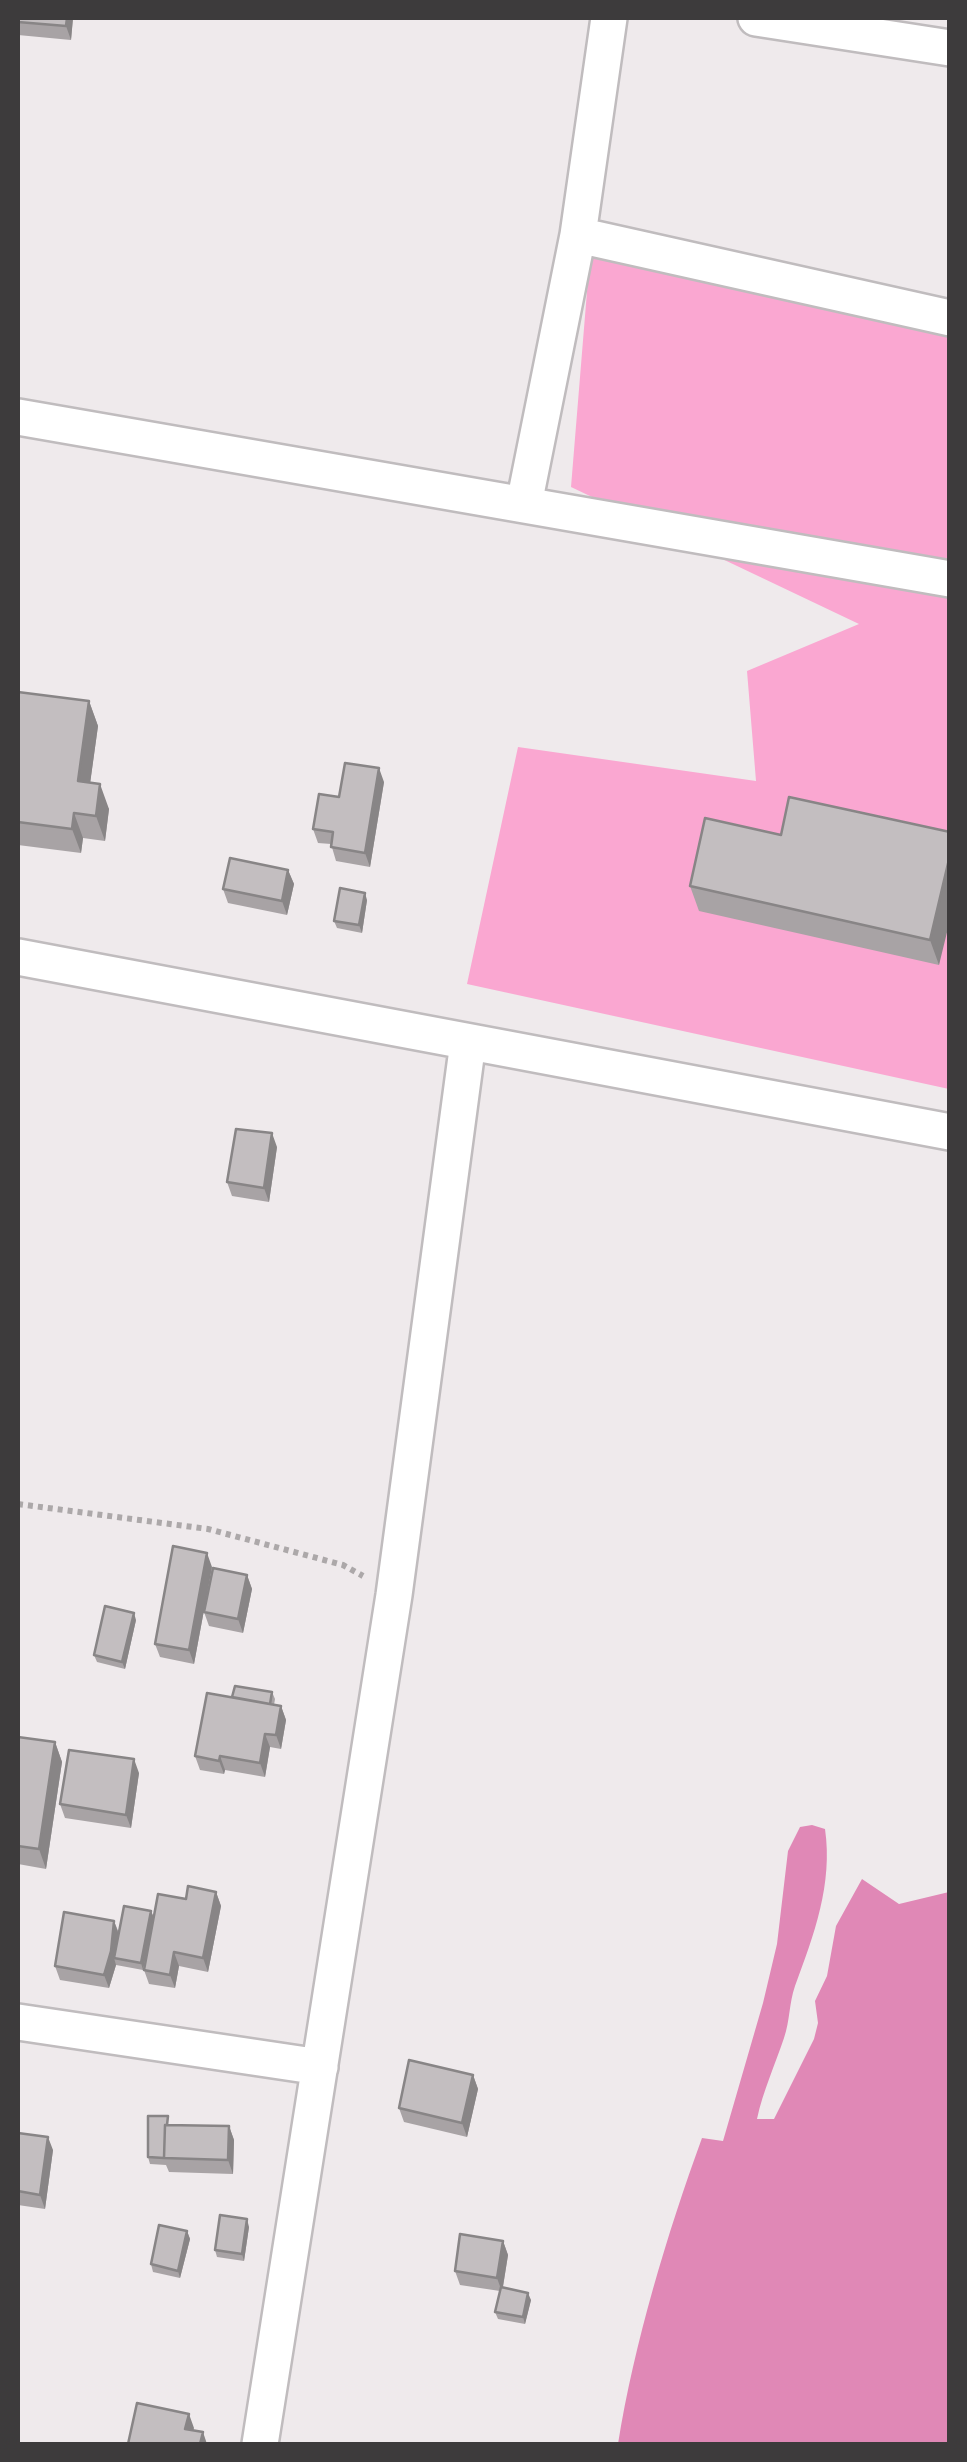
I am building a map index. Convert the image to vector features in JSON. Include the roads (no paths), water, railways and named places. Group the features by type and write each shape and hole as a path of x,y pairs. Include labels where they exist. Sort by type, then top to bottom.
{"street":[{"path":"524,504 578,235 609,18"},
{"path":"756,18 950,48"},
{"path":"578,235 950,318"},
{"path":"18,417 950,579"},
{"path":"18,957 950,1132"},
{"path":"260,2444 394,1594 468,1042"},
{"path":"18,2022 320,2067"}]}
